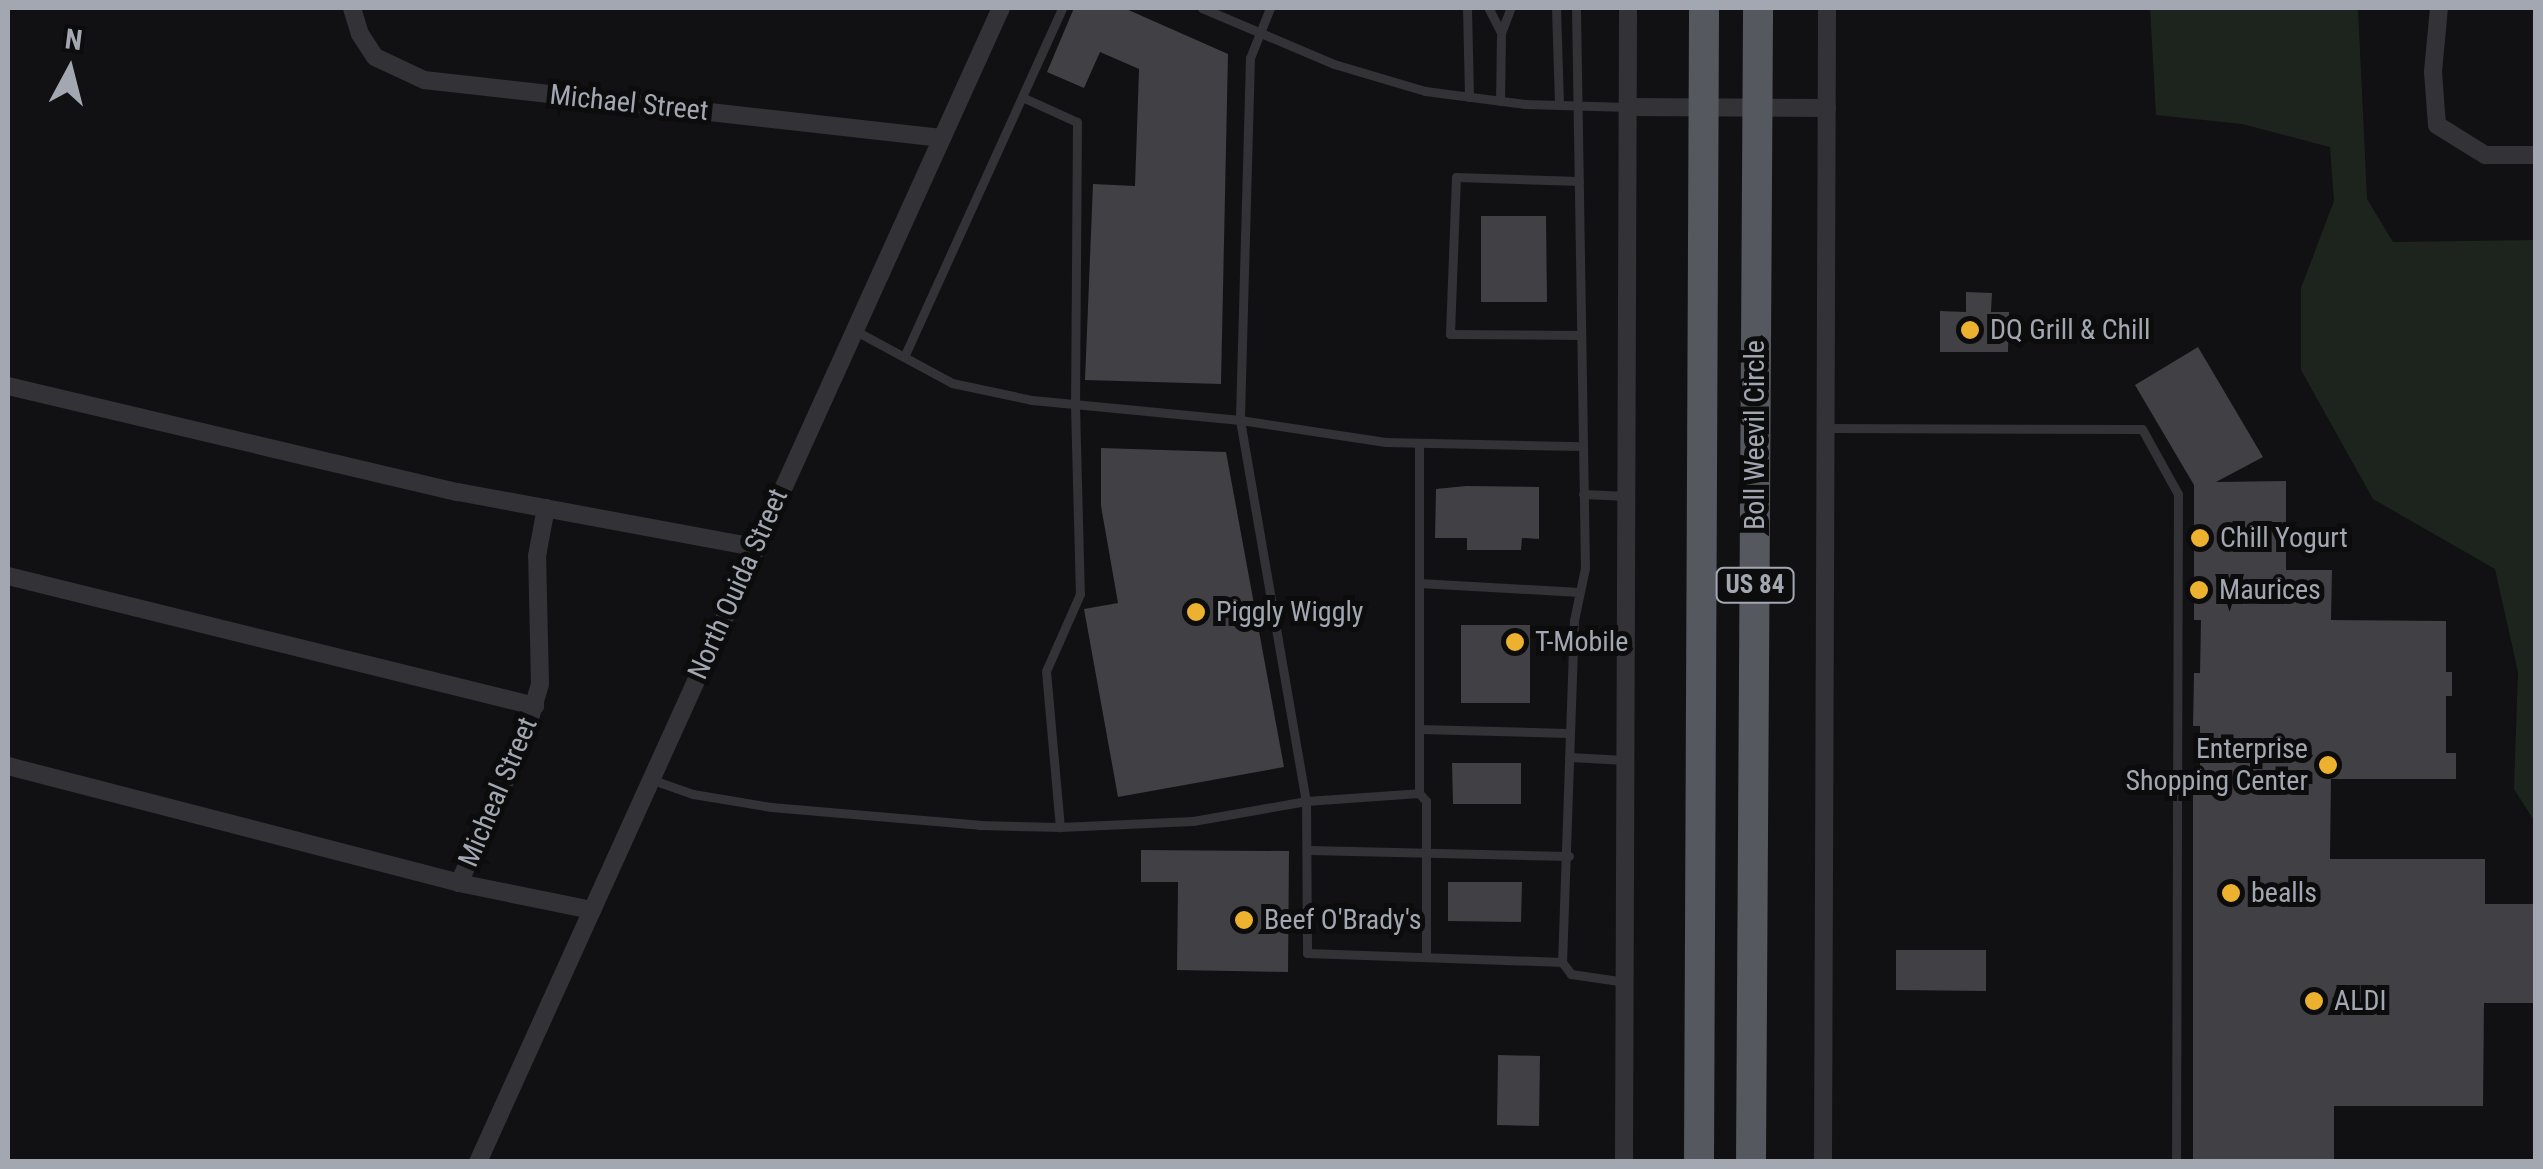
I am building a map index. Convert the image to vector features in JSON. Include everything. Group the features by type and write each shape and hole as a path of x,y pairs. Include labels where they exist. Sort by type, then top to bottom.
{"highway":[{"name":"Boll Weevil Circle","path":"1699,1162 1704,8"},
{"name":"Boll Weevil Circle","path":"1751,1162 1758,8"}],"street":[{"name":"Michael Street","path":"352,8 360,34 375,56 424,80 942,138"},
{"name":"North Ouida Street","path":"478,1162 1000,8"},
{"path":"1624,1162 1628,8"},
{"path":"1823,1162 1826,8"},
{"path":"2440,8 2433,72 2437,125 2485,154 2536,155"},
{"path":"1628,107 1826,108"},
{"path":"8,386 546,508 755,547"},
{"name":"Micheal Street","path":"546,508 536,556 542,661 535,706 460,883 592,910"},
{"path":"8,576 535,706"},
{"path":"8,766 460,883"}],"lane":[{"path":"904,357 1062,8"},
{"path":"1202,8 1334,64 1425,91 1500,101 1628,107"},
{"path":"1270,8 1250,58 1240,420 1306,801 1307,953 1562,962"},
{"path":"1468,8 1470,97"},
{"path":"1556,8 1559,105"},
{"path":"1576,8 1584,568 1569,733 1569,856 1562,962 1571,974 1625,982"},
{"path":"1488,10 1501,33"},
{"path":"1500,101 1505,10"},
{"path":"1022,97 1077,122 1075,406 1080,594 1046,671 1060,827"},
{"path":"1578,181 1456,177 1450,334 1580,335"},
{"path":"854,330 952,383 1075,406 1240,420 1419,444 1582,446"},
{"path":"1824,428 2142,429 2178,494 2176,1162"},
{"path":"1419,444 1419,729 1420,793 1426,801 1428,853 1426,957"},
{"path":"1582,494 1628,496"},
{"path":"1419,584 1580,592"},
{"path":"1419,729 1569,733"},
{"path":"1568,757 1627,760"},
{"path":"650,779 694,794 771,806 960,824 1060,827 1194,821 1306,801 1420,793"},
{"path":"1308,850 1569,856"}],"shaded area":[{"path":"2150,8 2358,8 2367,199 2393,242 2535,240 2535,822 2514,789 2518,672 2495,569 2373,499 2301,370 2301,288 2334,201 2330,147 2242,124 2156,115"}],"building":[{"path":"1074,8 1124,8 1228,54 1221,384 1085,380 1093,184 1135,186 1139,69 1100,52 1084,88 1047,72"},
{"path":"1481,216 1546,216 1547,302 1481,302"},
{"path":"1966,292 1992,293 1991,312 2009,312 2008,352 1940,352 1940,311 1966,312"},
{"name":"Enterprise Shopping Center","path":"2198,347 2263,457 2216,482 2286,481 2286,570 2332,570 2331,620 2446,621 2446,672 2452,672 2452,696 2446,696 2446,753 2456,753 2456,779 2331,779 2330,859 2485,859 2485,904 2533,904 2533,1003 2484,1003 2483,1106 2334,1106 2334,1162 2193,1162 2193,778 2200,778 2200,726 2193,726 2201,620 2194,620 2194,485 2135,385"},
{"path":"1101,448 1226,452 1284,767 1118,797 1084,609 1118,603 1101,506"},
{"path":"1539,487 1539,539 1522,538 1521,550 1467,550 1467,538 1435,538 1436,489"},
{"path":"1461,625 1530,625 1530,703 1461,703"},
{"path":"1452,763 1521,763 1521,804 1453,804"},
{"path":"1141,850 1289,851 1288,972 1177,970 1178,882 1141,882"},
{"path":"1448,882 1522,882 1521,922 1448,921"},
{"path":"1896,950 1986,950 1986,991 1896,990"},
{"path":"1498,1055 1540,1056 1539,1126 1497,1125"}],"place":[{"name":"DQ Grill & Chill","path":"1970,330"},
{"name":"Chill Yogurt","path":"2200,538"},
{"name":"Maurices","path":"2199,590"},
{"name":"Piggly Wiggly","path":"1196,612"},
{"name":"T-Mobile","path":"1515,642"},
{"name":"Enterprise Shopping Center","path":"2328,765"},
{"name":"bealls","path":"2231,893"},
{"name":"Beef O'Brady's","path":"1244,920"},
{"name":"ALDI","path":"2314,1001"}]}
